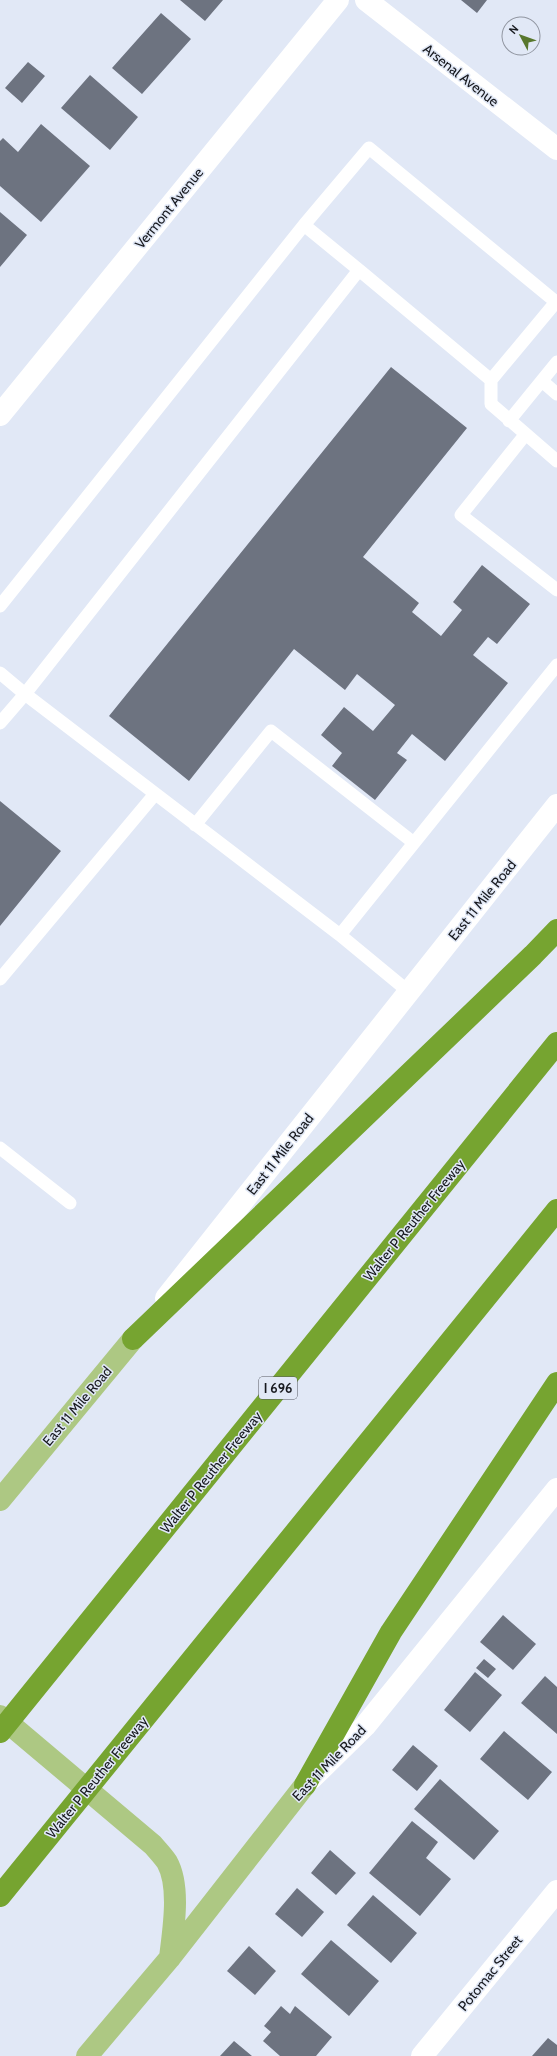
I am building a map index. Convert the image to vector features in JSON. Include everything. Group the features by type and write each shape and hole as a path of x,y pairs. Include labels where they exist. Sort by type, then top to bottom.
{"highway":[{"path":"133,1339 557,930"},
{"name":"Walter P Reuther Freeway","path":"0,1732 557,1043"},
{"name":"Walter P Reuther Freeway","path":"0,1896 557,1210"},
{"path":"305,1785 391,1632 557,1383"}],"main road":[{"name":"Vermont Avenue","path":"0,415 338,0"},
{"name":"Arsenal Avenue","path":"366,0 557,149"},
{"name":"East 11 Mile Road","path":"0,1500 133,1339 557,806"},
{"name":"East 11 Mile Road","path":"87,2056 169,1959 305,1785 365,1726 557,1489"},
{"path":"0,1716 153,1845 168,1863 174,1885 176,1911 169,1959"},
{"name":"Potomac Street","path":"422,2056 557,1891"}],"lane":[{"path":"0,606 304,225 369,148 556,302 491,380 491,404 525,435 557,461"},
{"path":"304,225 491,380"},
{"path":"0,723 25,694 359,270"},
{"path":"509,421 557,362"},
{"path":"542,381 557,394"},
{"path":"525,435 461,515 557,590"},
{"path":"340,935 557,665"},
{"path":"0,673 25,694 340,935 409,992"},
{"path":"195,825 271,731 414,843"},
{"path":"0,979 155,794"},
{"path":"0,1148 70,1203"}],"building":[{"path":"180,0 223,0 205,21"},
{"path":"461,0 487,0 477,13"},
{"path":"161,13 191,39 142,94 112,68"},
{"path":"28,62 45,76 22,103 5,88"},
{"path":"90,75 138,117 110,150 61,108"},
{"path":"41,124 90,166 41,222 0,186 0,141 3,138 18,152"},
{"path":"0,212 27,235 0,267"},
{"path":"391,367 467,428 363,557 419,603 412,612 441,636 462,610 453,602 482,565 530,604 497,644 488,637 473,655 508,683 445,761 412,734 397,753 407,760 375,800 332,766 342,753 321,735 344,707 373,731 395,705 357,674 345,690 294,649 189,781 109,716"},
{"path":"0,801 61,851 0,926"},
{"path":"503,1615 536,1644 513,1670 480,1642"},
{"path":"484,1659 496,1669 488,1678 476,1668"},
{"path":"475,1672 502,1695 470,1732 444,1710"},
{"path":"545,1676 557,1687 557,1734 521,1703"},
{"path":"504,1731 552,1772 528,1800 480,1759"},
{"path":"413,1745 438,1766 417,1791 392,1770"},
{"path":"440,1779 499,1831 474,1860 414,1809"},
{"path":"412,1821 438,1842 426,1858 451,1879 420,1916 369,1873"},
{"path":"330,1850 356,1873 336,1895 311,1873"},
{"path":"297,1888 324,1912 302,1937 275,1914"},
{"path":"373,1895 417,1933 391,1963 347,1925"},
{"path":"331,1940 379,1981 349,2016 301,1974"},
{"path":"249,1946 276,1971 255,1995 227,1971"},
{"path":"281,2006 290,2014 295,2006 332,2037 316,2056 280,2056 263,2041 271,2032 264,2026"},
{"path":"548,2038 557,2045 557,2056 532,2056"},
{"path":"234,2041 252,2056 220,2056"}]}
